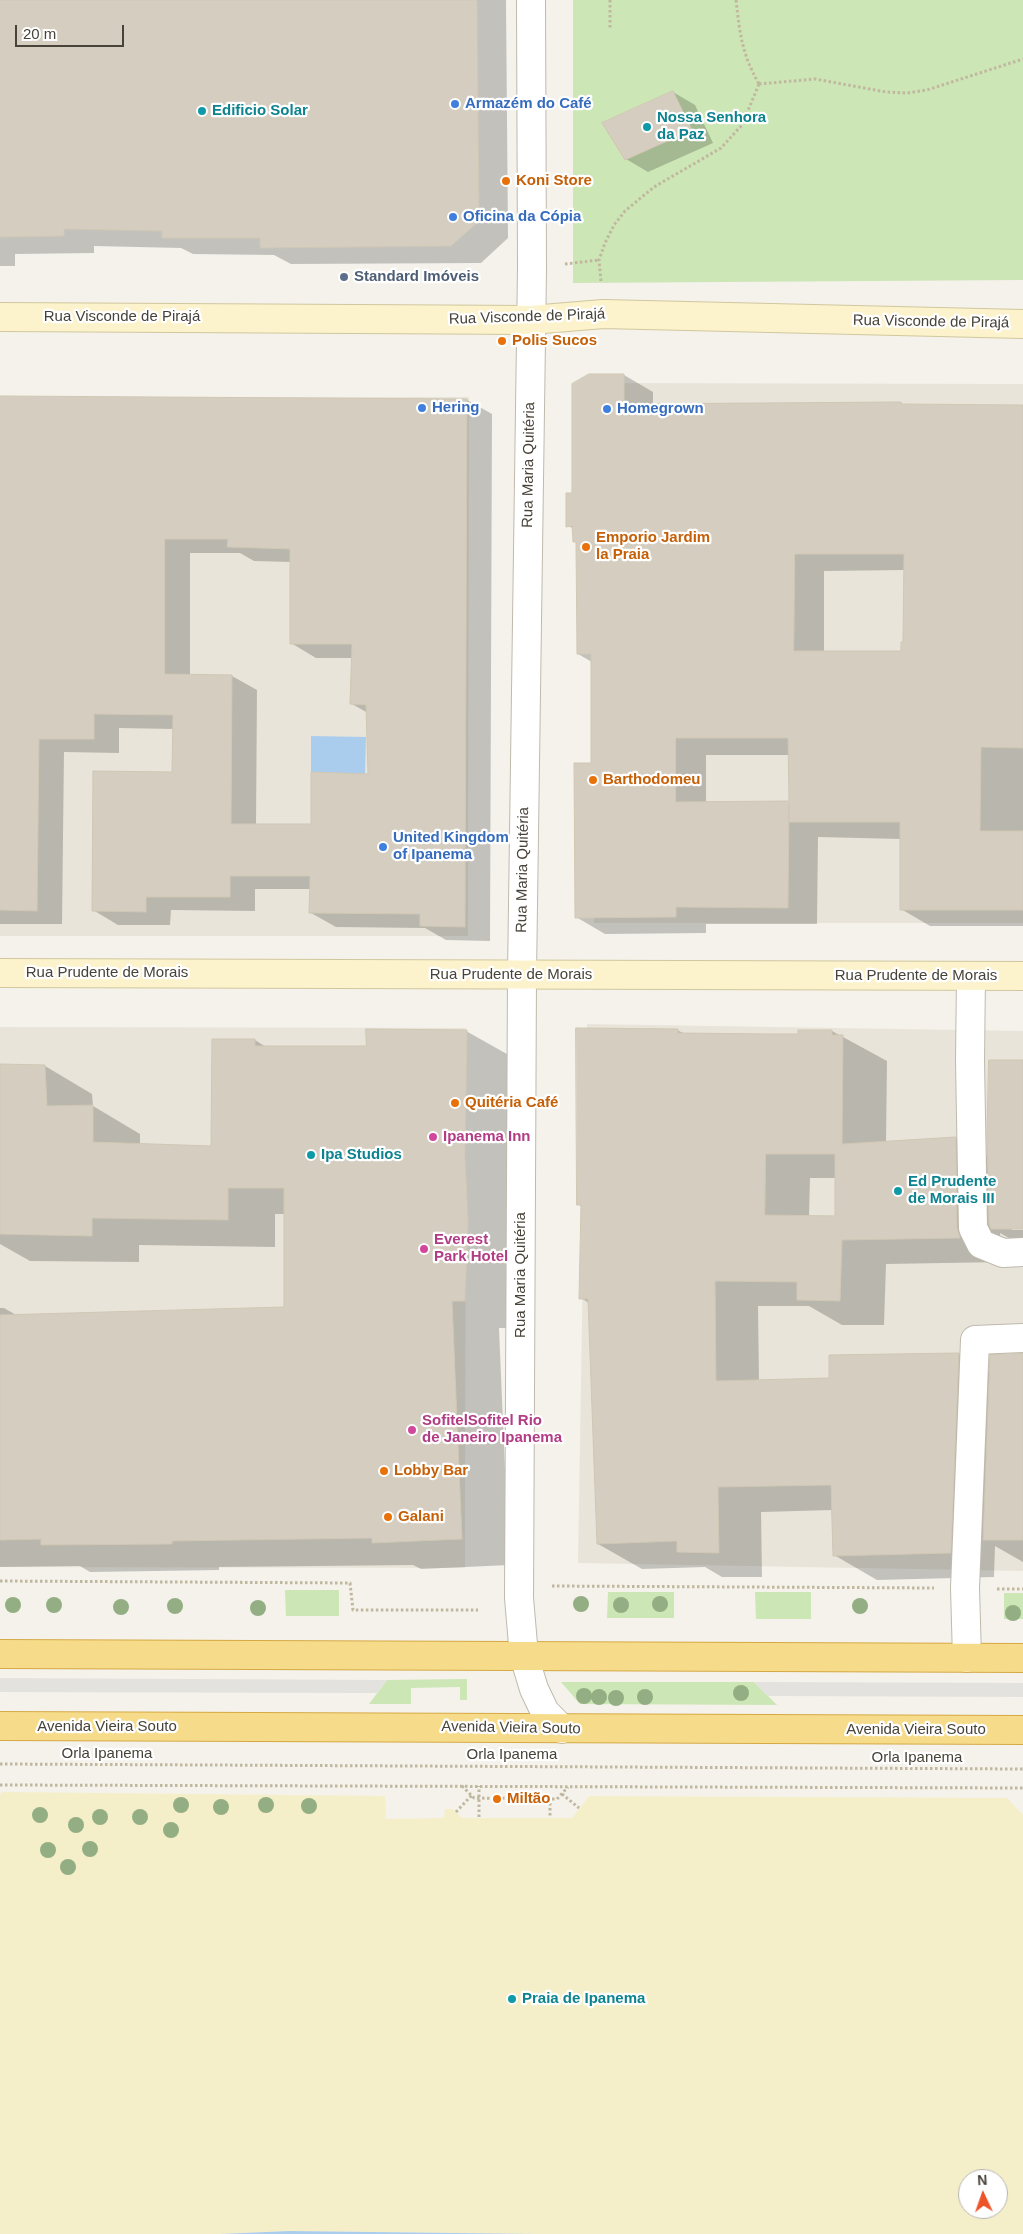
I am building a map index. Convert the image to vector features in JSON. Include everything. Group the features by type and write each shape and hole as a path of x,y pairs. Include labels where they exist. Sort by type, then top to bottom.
{"highway":[{"path":"0,1654 1023,1658"},
{"name":"Avenida Vieira Souto","path":"0,1726 1023,1730"}],"main road":[{"name":"Rua Visconde de Pirajá","path":"0,317 531,320 603,314 1023,324"},
{"name":"Rua Prudente de Morais","path":"0,973 1023,976"}],"street":[{"name":"Rua Maria Quitéria","path":"531,0 531,320 522,975 519,1598 524,1656 534,1688 545,1712 562,1729"},
{"path":"971,976 970,1061 973,1228 982,1244 1003,1253 1023,1252"},
{"path":"967,1658 965,1588 975,1340 1023,1338"}],"path":[{"path":"610,0 610,29"},
{"path":"736,0 742,47 759,84"},
{"path":"759,84 814,79 886,92 907,93 927,90 1023,59"},
{"path":"600,260 614,225 639,198 721,148 734,135 742,125 759,84"},
{"path":"0,1581 350,1583 353,1610 478,1610"},
{"path":"551,1592 551,1586 1023,1589"},
{"name":"Orla Ipanema","path":"0,1764 1023,1770"},
{"path":"0,1785 1023,1788"},
{"path":"462,1786 474,1798 557,1799 568,1786"},
{"path":"479,1786 479,1817"},
{"path":"562,1794 579,1808"},
{"path":"456,1812 472,1795"},
{"path":"550,1798 550,1818"}],"shaded area":[{"path":"595,383 1023,384 1023,923 594,923"},
{"path":"0,397 469,397 468,936 0,936"},
{"path":"587,1024 1023,1031 1023,1571 578,1563"},
{"path":"0,1027 466,1028 465,1568 0,1567"},
{"path":"0,1678 387,1680 377,1693 0,1692"},
{"path":"754,1682 1023,1683 1023,1697 768,1696"}],"green space":[{"path":"573,0 1023,0 1023,280 573,283"},
{"path":"285,1590 339,1590 339,1616 286,1616"},
{"path":"608,1592 674,1592 674,1618 607,1618"},
{"path":"755,1592 811,1592 811,1619 756,1619"},
{"path":"1004,1593 1023,1593 1023,1619 1004,1619"},
{"path":"467,1679 467,1700 460,1700 460,1687 411,1688 411,1704 369,1704 387,1680"},
{"path":"561,1682 754,1682 777,1705 580,1704"}],"sand":[{"name":"Praia de Ipanema","path":"2,1792 385,1796 386,1819 444,1818 445,1809 453,1809 462,1818 572,1818 589,1796 1007,1798 1023,1815 1023,2234 537,2234 289,2231 220,2234 0,2234 0,1794"}],"water":[{"path":"311,736 366,737 365,774 311,772"},
{"path":"289,2231 537,2234 220,2234"}],"building":[{"path":"0,0 477,0 479,221 451,246 260,248 260,238 162,238 162,231 64,229 64,236 0,237"},
{"name":"Nossa Senhora da Paz","path":"673,91 692,130 625,160 602,123"},
{"path":"589,374 624,374 624,404 901,402 901,404 1023,405 1023,748 981,747 980,831 1023,831 1023,910 900,910 900,822 789,822 789,803 788,908 676,907 676,917 575,918 574,763 591,763 591,654 577,654 576,542 573,542 572,526 566,527 566,493 572,493 572,384","holes":["795,554 904,554 903,642 901,642 901,651 794,651","676,738 788,738 789,801 676,802"]},
{"path":"0,396 467,399 465,927 420,926 420,914 309,913 310,876 230,876 230,897 146,897 146,912 92,911 93,771 172,772 173,715 94,714 94,739 39,739 37,911 0,910","holes":["165,539 228,539 227,547 290,549 290,644 352,644 350,704 366,705 368,774 311,772 311,824 231,824 232,675 165,674"]},
{"path":"576,1028 678,1029 678,1033 768,1034 798,1034 798,1030 832,1030 832,1035 843,1035 842,1144 956,1137 957,1228 960,1238 842,1240 840,1301 797,1300 797,1282 715,1281 716,1381 829,1378 829,1355 959,1353 951,1553 833,1556 831,1485 718,1487 719,1553 677,1552 677,1541 597,1544 588,1299 579,1299 581,1205 577,1205","holes":["766,1154 835,1154 835,1216 765,1215"]},
{"path":"366,1029 467,1030 465,1156 468,1221 465,1301 452,1301 462,1539 372,1543 372,1538 172,1541 172,1544 41,1545 41,1539 0,1540 0,1315 284,1307 284,1188 228,1188 228,1220 92,1218 92,1236 0,1234 0,1064 45,1065 47,1106 93,1105 93,1142 211,1146 212,1039 255,1039 255,1046 366,1046"},
{"path":"989,1060 1023,1060 1023,1229 991,1229 989,1224 987,1135"},
{"path":"1023,1354 1023,1540 983,1540 990,1355"}],"place":[{"name":"Armazém do Café","path":"455,104"},
{"name":"Edificio Solar","path":"202,111"},
{"name":"Nossa Senhora da Paz","path":"647,127"},
{"name":"Koni Store","path":"506,181"},
{"name":"Oficina da Cópia","path":"453,217"},
{"name":"Standard Imóveis","path":"344,277"},
{"name":"Polis Sucos","path":"502,341"},
{"name":"Hering","path":"422,408"},
{"name":"Homegrown","path":"607,409"},
{"name":"Emporio Jardim la Praia","path":"586,547"},
{"name":"Barthodomeu","path":"593,780"},
{"name":"United Kingdom of Ipanema","path":"383,847"},
{"name":"Quitéria Café","path":"455,1103"},
{"name":"Ipanema Inn","path":"433,1137"},
{"name":"Ipa Studios","path":"311,1155"},
{"name":"Ed Prudente de Morais III","path":"898,1191"},
{"name":"Everest Park Hotel","path":"424,1249"},
{"name":"SofitelSofitel Rio de Janeiro Ipanema","path":"412,1430"},
{"name":"Lobby Bar","path":"384,1471"},
{"name":"Galani","path":"388,1517"},
{"name":"Miltão","path":"497,1799"},
{"name":"Praia de Ipanema","path":"512,1999"}]}
